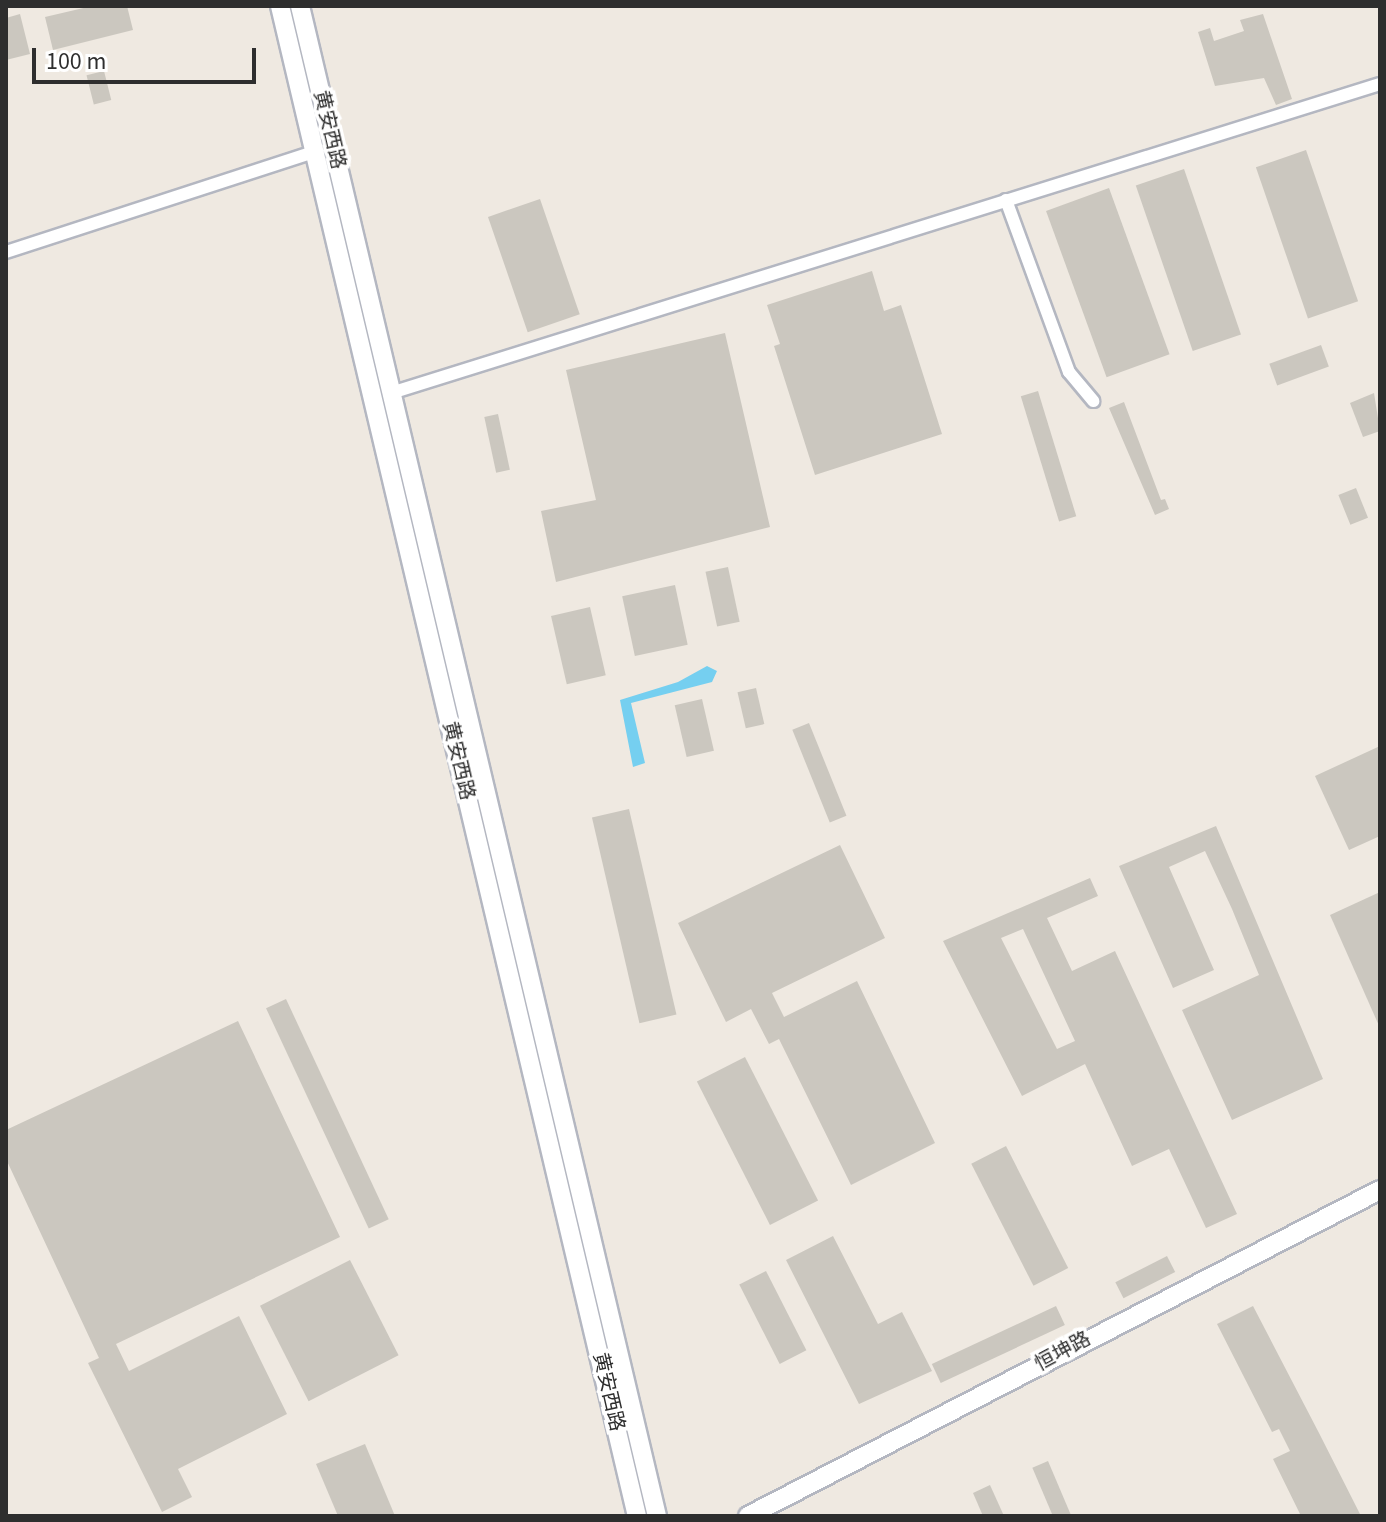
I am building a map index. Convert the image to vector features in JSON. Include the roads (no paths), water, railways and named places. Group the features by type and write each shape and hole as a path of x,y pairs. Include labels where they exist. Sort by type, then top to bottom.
{"street":[{"name":"黄安西路","path":"280,6 637,1516"},
{"name":"黄安西路","path":"300,6 657,1516"},
{"path":"391,393 1380,84"},
{"path":"6,252 314,152"},
{"path":"1006,200 1069,372 1093,401"},
{"name":"恒坤路","path":"748,1516 1380,1190"}],"water":[{"path":"707,666 717,671 712,682 631,703 645,763 633,767 620,700 678,682"}]}
